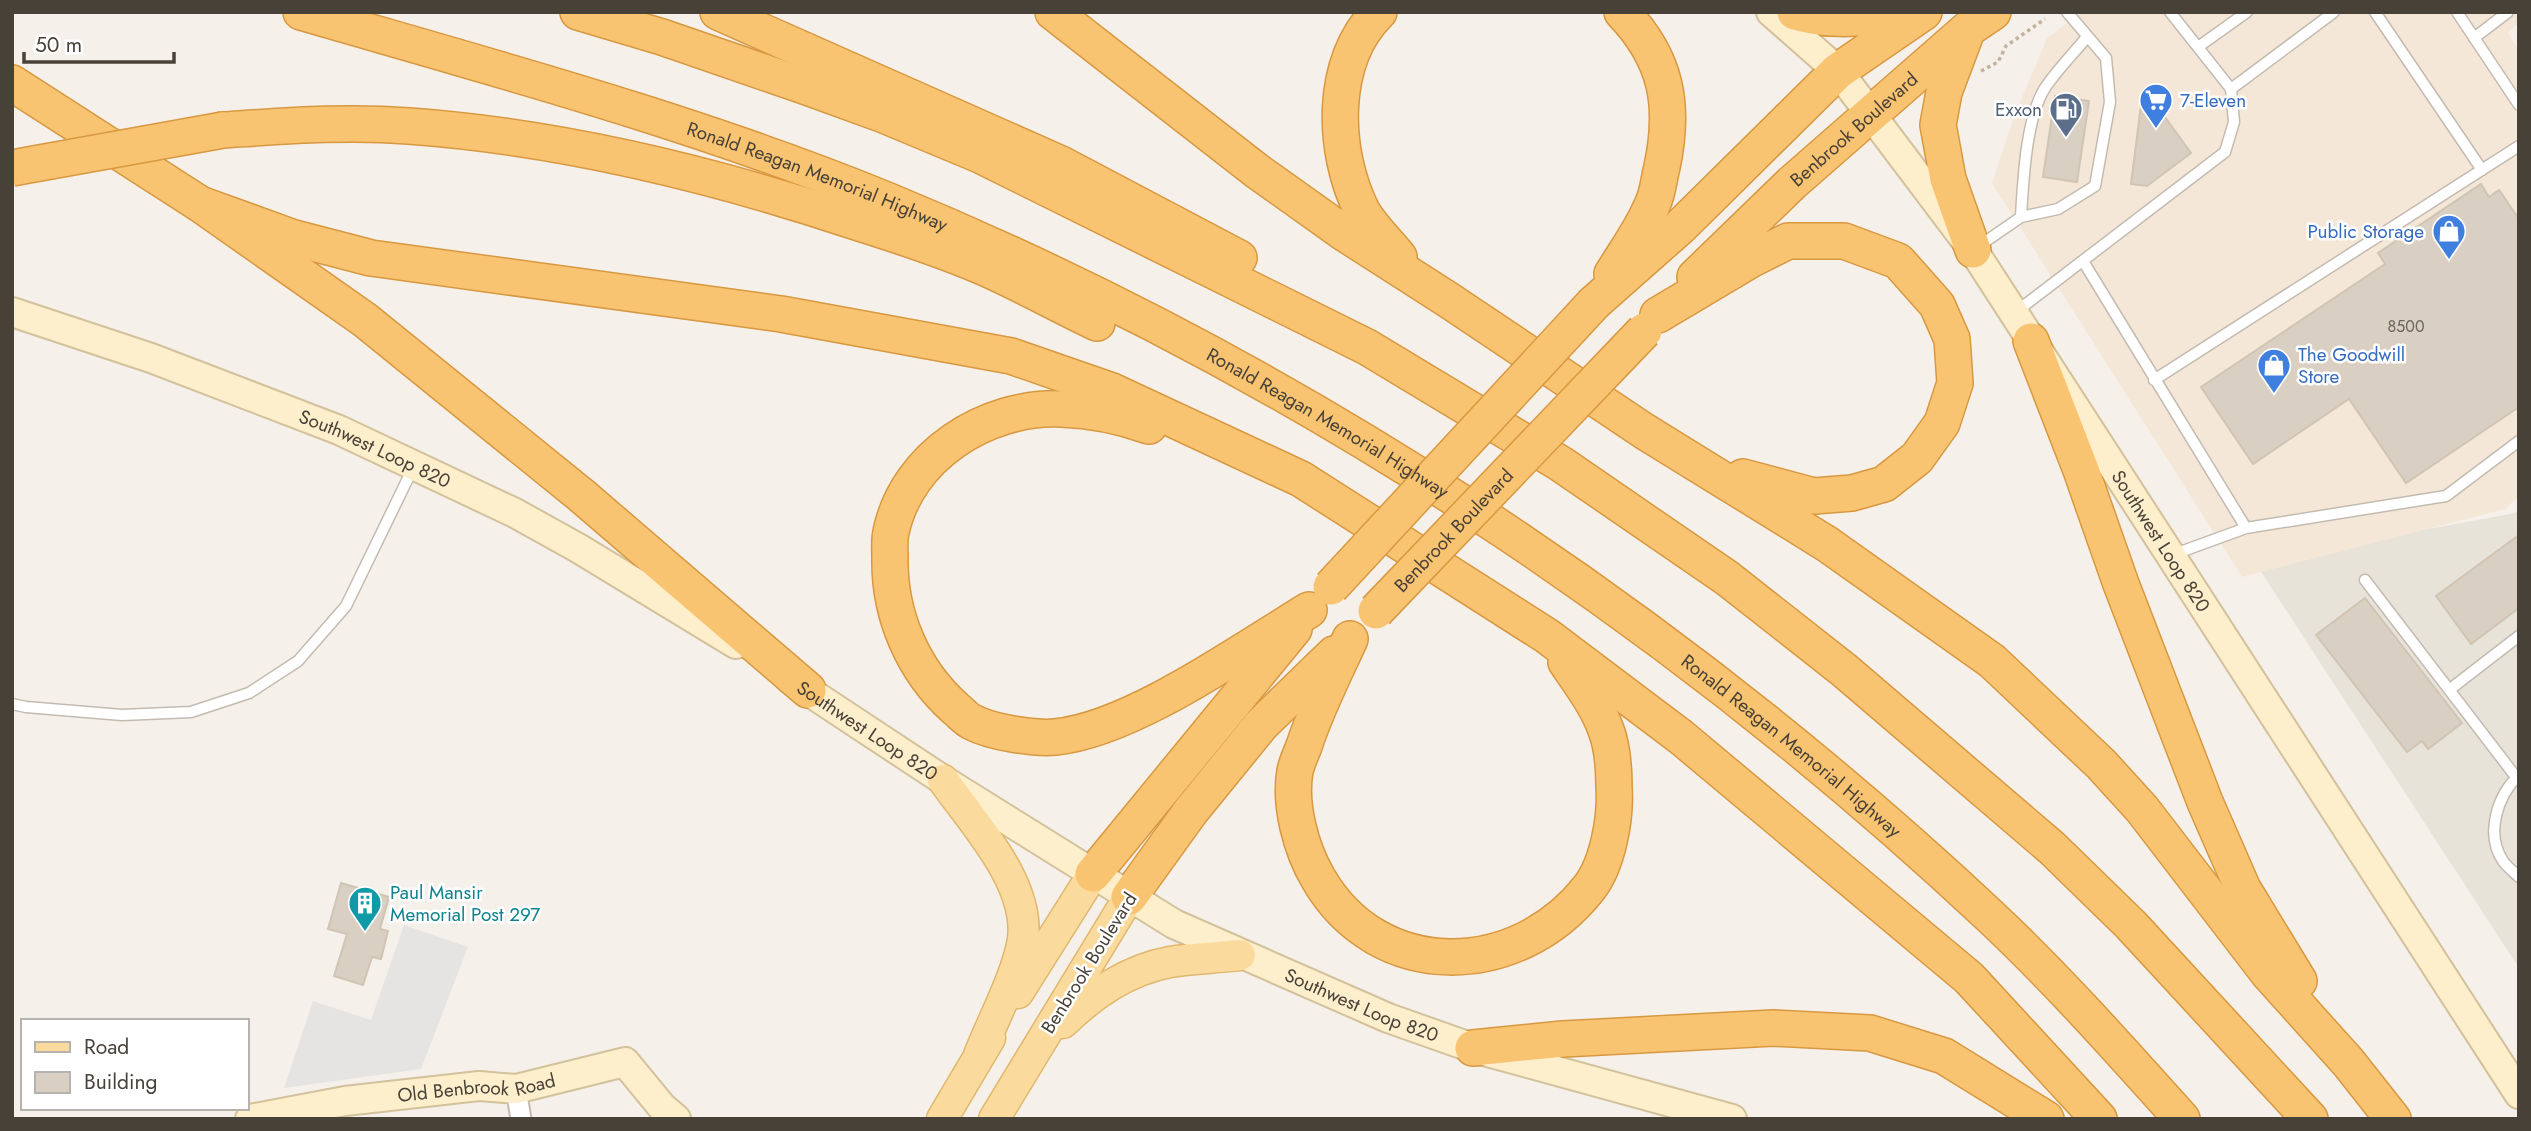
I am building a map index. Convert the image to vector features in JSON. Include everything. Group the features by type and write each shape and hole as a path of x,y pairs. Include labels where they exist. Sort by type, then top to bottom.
{"highway":[{"name":"Ronald Reagan Memorial Highway","path":"301,12 639,111 762,152 882,198 1016,255 1214,356 1361,440 1642,625 1714,679 1894,828 1995,921 2091,1019 2182,1119"},
{"path":"578,12 773,75 884,115 980,155 1367,347 1562,464 1727,578 1844,670 2052,848 2131,925 2310,1119"},
{"path":"718,12 1061,164 1347,315 1367,347"},
{"path":"1053,12 1257,171 1344,233 1644,431 1827,544 1992,661 2101,764 2143,809 2268,973 2348,1062 2393,1119"},
{"path":"1379,12 1367,25 1347,67 1339,116 1347,169 1363,212 1417,279"},
{"path":"1596,300 1654,202 1666,147 1668,111 1665,80 1644,39 1622,12"},
{"path":"1795,12 1814,18 1852,19 1894,15 1900,12"},
{"path":"1093,874 1320,599 1596,300 1680,227 1839,71 1924,12"},
{"path":"1973,250 1948,179 1938,125 1944,92 1980,21"},
{"name":"Benbrook Boulevard","path":"1129,897 1191,811 1261,725 1350,639 1651,323 1792,183 1980,21"},
{"path":"12,83 200,204 365,320 581,495 807,690"},
{"path":"12,168 223,130 308,125 407,125 543,141 648,162 801,203 933,247 985,268 1152,350 1214,356"},
{"path":"200,204 293,238 371,258 781,314 1011,356 1112,391 1266,461 1312,486 1547,636 1691,745 1969,978 2099,1119"},
{"path":"1651,323 1752,259 1788,241 1844,241 1898,261 1937,305 1952,339 1955,383 1942,423 1917,458 1884,484 1852,494 1814,496 1706,467"},
{"path":"2022,327 2081,470 2120,584 2205,802 2243,889 2348,1062"},
{"path":"1266,461 1221,453 1122,417 1061,409 1022,412 983,423 928,461 906,492 890,533 890,577 898,622 912,655 942,697 971,722 1003,732 1054,737 1098,727 1145,707 1320,599"},
{"path":"1350,639 1311,723 1295,772 1295,815 1306,858 1326,892 1355,924 1395,947 1437,958 1478,957 1521,941 1560,919 1591,887 1610,842 1615,806 1613,764 1607,732 1591,698 1547,636"},
{"path":"1473,1048 1563,1039 1773,1028 1870,1033 1944,1056 1989,1081 2046,1119"}],"main road":[{"name":"Southwest Loop 820","path":"1771,12 1839,71 1973,250 2519,1094"},
{"name":"Southwest Loop 820","path":"12,312 151,358 326,425 515,513 711,628 943,780 1174,924 1388,1018 1473,1048 1732,1119"},
{"path":"943,780 1007,871 1021,905 1024,921 1019,957 979,1055"},
{"path":"942,1119 1093,874"},
{"name":"Benbrook Boulevard","path":"995,1119 1129,897"},
{"path":"1033,1053 1089,998 1132,974 1168,962 1240,954"},
{"name":"Old Benbrook Road","path":"250,1119 345,1101 466,1088 516,1089 625,1062 662,1107 676,1119"}],"street":[{"path":"516,1089 521,1119"}],"lane":[{"path":"1973,250 2021,217 2058,209 2095,186 2110,102 2106,58 2067,12"},
{"path":"2022,327 2083,261 2225,152 2234,122 2231,89 2170,12"},
{"path":"2198,47 2236,17 2247,12"},
{"path":"2231,89 2334,12"},
{"path":"2375,12 2483,170"},
{"path":"2457,12 2519,105"},
{"path":"2474,38 2508,12"},
{"path":"2021,217 2023,169 2031,126 2043,90 2087,37"},
{"path":"2154,380 2519,146"},
{"path":"2083,261 2246,528"},
{"path":"2172,555 2246,528 2446,496 2519,441"},
{"path":"12,704 122,715 191,712 249,693 298,660 346,606 415,466"},
{"path":"2365,580 2517,776 2501,802 2493,825 2495,842 2503,861 2519,877"},
{"path":"2449,690 2519,636"}],"path":[{"path":"1977,74 1998,62 2006,46 2045,19"}],"shaded area":[{"path":"2082,12 2519,12 2519,23 2508,32 2519,52 2519,496 2505,509 2242,577 1992,183 2015,114 2047,38"},
{"path":"2519,509 2519,968 2254,561 2515,513"},
{"path":"404,925 468,947 421,1069 284,1088 313,1001 371,1020"}],"building":[{"name":"Exxon","path":"2055,96 2089,101 2077,182 2043,177"},
{"name":"7-Eleven","path":"2141,105 2157,106 2191,153 2147,186 2131,184"},
{"path":"2481,184 2489,197 2499,190 2519,219 2519,407 2406,483 2349,399 2253,464 2201,387 2385,264 2378,253"},
{"path":"2519,535 2519,608 2471,644 2436,596"},
{"path":"2365,598 2462,723 2428,749 2422,741 2407,752 2316,635"},
{"name":"Paul Mansir Memorial Post 297","path":"341,883 389,897 380,929 388,931 381,959 372,957 363,985 334,976 347,934 328,929"}],"place":[{"name":"7-Eleven","path":"2156,130"},
{"name":"Exxon","path":"2066,139"},
{"name":"Public Storage","path":"2449,261"},
{"name":"The Goodwill Store","path":"2274,395"},
{"name":"Paul Mansir Memorial Post 297","path":"365,933"}]}
